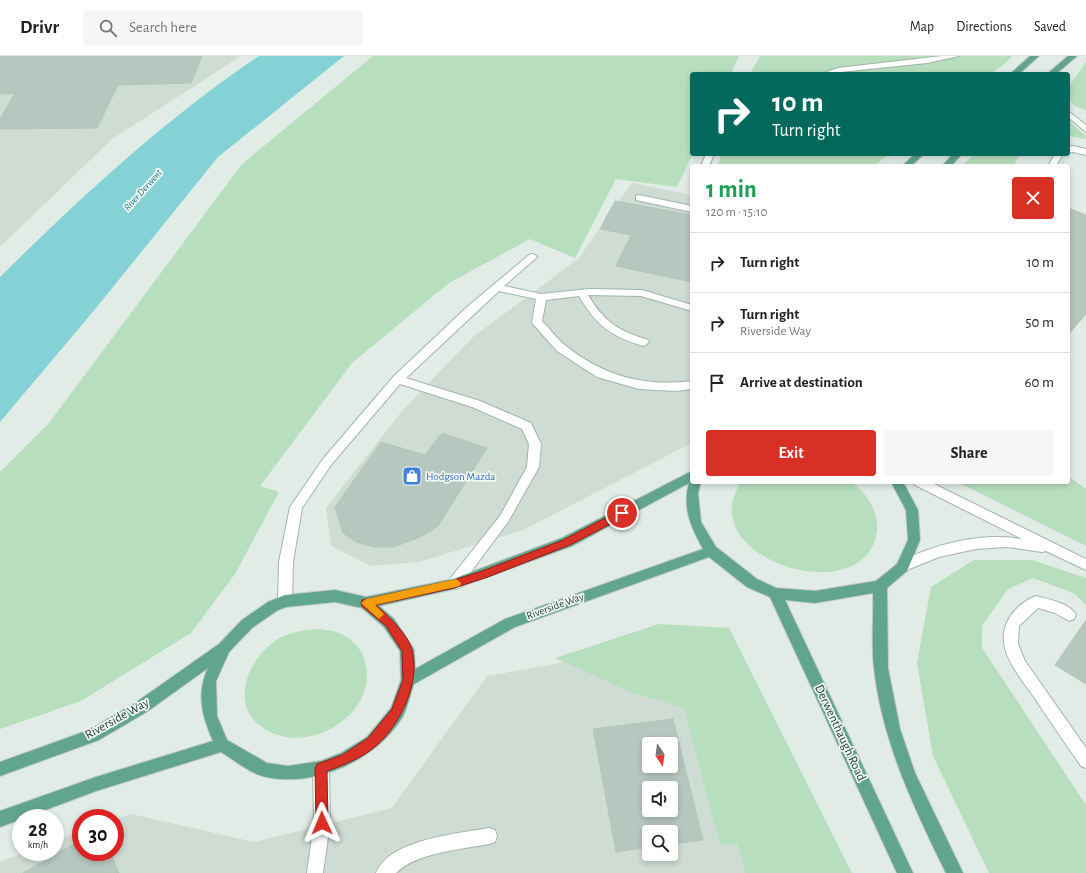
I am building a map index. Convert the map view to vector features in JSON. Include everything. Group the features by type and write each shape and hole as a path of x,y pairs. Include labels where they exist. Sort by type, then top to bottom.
{"main road":[{"path":"1016,72 1035,56"},
{"path":"1053,72 1073,56"},
{"path":"908,164 918,156"},
{"path":"948,164 956,156"},
{"path":"366,603 389,623 407,650 408,680 397,712 372,742 346,758 321,768 288,773 265,770 222,745 210,716 209,681 224,648 247,624 273,606 285,601 335,596 366,603 454,584 567,542 690,477"},
{"path":"694,484 692,493 695,522 711,551 752,583 775,593 815,597 880,586 902,567 914,540 914,532 912,510 898,484"},
{"name":"Riverside Way","path":"408,680 510,623 711,551"},
{"path":"880,586 881,668 893,729 908,774 933,830 955,873"},
{"name":"Derwenthaugh Road","path":"775,593 905,873"},
{"name":"Riverside Way","path":"0,769 94,734 143,706 224,648"},
{"path":"0,819 96,784 222,745"}],"street":[{"path":"832,72 838,70 927,61 955,56"},
{"path":"1071,116 1086,121"},
{"path":"1071,116 1086,129"},
{"path":"1070,150 1086,152"},
{"path":"639,198 690,209"},
{"path":"285,601 286,562 296,507 327,462 398,379 496,288 532,257"},
{"path":"496,288 541,298 582,293 642,293 690,307"},
{"path":"582,293 601,322 621,336 644,342"},
{"path":"541,298 538,322 561,348 601,374 639,385 690,385"},
{"path":"398,379 476,404 527,426 536,444 533,467 504,519 454,584"},
{"path":"923,484 1086,565"},
{"path":"902,567 921,557 953,547 1003,542 1051,548"},
{"path":"1070,615 1059,608 1036,602 1028,607 1012,624 1011,644 1020,665 1086,761"},
{"path":"315,873 322,823 321,768"},
{"path":"384,873 397,860 422,849 488,836"}],"shaded area":[{"path":"0,56 241,56 112,139 0,247"},
{"path":"632,183 690,195 690,444 523,530 419,562 371,566 331,546 326,508 402,411 473,337 578,259"},
{"path":"701,638 755,873 0,873 0,862 12,857 12,861 64,861 64,838 72,835 72,861 124,861 124,816 131,814 254,842 392,808 487,676"}],"green space":[{"path":"373,56 739,56 732,72 690,72 690,156 692,156 677,187 616,179 575,258 530,239 449,283 352,363 260,486 279,492 235,574 191,633 81,701 0,729 0,472 49,423 242,164"},
{"path":"760,56 1012,56 1006,63 993,72 751,72"},
{"path":"1086,62 1086,110 1075,106 1070,100 1070,85"},
{"path":"1070,122 1086,136 1086,139 1070,136"},
{"path":"720,156 886,156 877,164 718,164"},
{"path":"973,156 1019,156 1014,164 963,164"},
{"path":"1070,477 1086,489 1086,546 961,484 1070,484"},
{"path":"740,484 854,484 867,497 874,510 877,531 866,556 844,569 816,572 786,566 759,553 739,534 732,510"},
{"path":"974,560 1032,560 1086,578 1086,605 1075,594 1033,578 1008,589 982,626 982,648 1086,805 1086,873 989,873 933,756 917,663 931,587"},
{"path":"659,624 729,628 852,873 746,873 737,843 720,845 684,708 630,692 555,658"},
{"path":"319,629 340,634 353,642 360,649 364,658 367,677 363,694 354,710 341,722 324,732 306,737 288,737 270,732 257,723 248,712 245,699 246,686 250,672 257,659 266,648 278,639 297,632"}],"water":[{"name":"River Derwent","path":"259,56 344,56 218,157 96,308 0,422 0,277 124,160 190,106"}],"building":[{"path":"0,56 202,56 191,83 118,85 97,128 0,129 0,119 15,93 0,94"},
{"path":"615,201 690,215 690,282 616,266 631,235 600,229"},
{"path":"1070,209 1086,215 1086,314 1070,333"},
{"name":"Hodgson Mazda","path":"442,433 487,448 438,526 420,537 394,547 374,547 356,542 343,533 335,507 381,442 425,455"},
{"path":"1086,620 1086,684 1055,665"},
{"path":"673,719 677,737 642,737 642,773 678,773 678,739 703,840 678,843 678,825 642,825 642,848 616,852 593,729"},
{"path":"72,845 72,861 114,861 119,873 23,873 44,861 64,861 64,850"}],"slow traffic":[{"path":"379,614 366,603 456,583"}],"place":[{"name":"Hodgson Mazda","path":"412,476"}],"route":[{"path":"322,823 321,768 346,758 372,742 397,712 408,680 407,650 389,623 366,603 454,584 485,574 567,542 622,513"}]}
